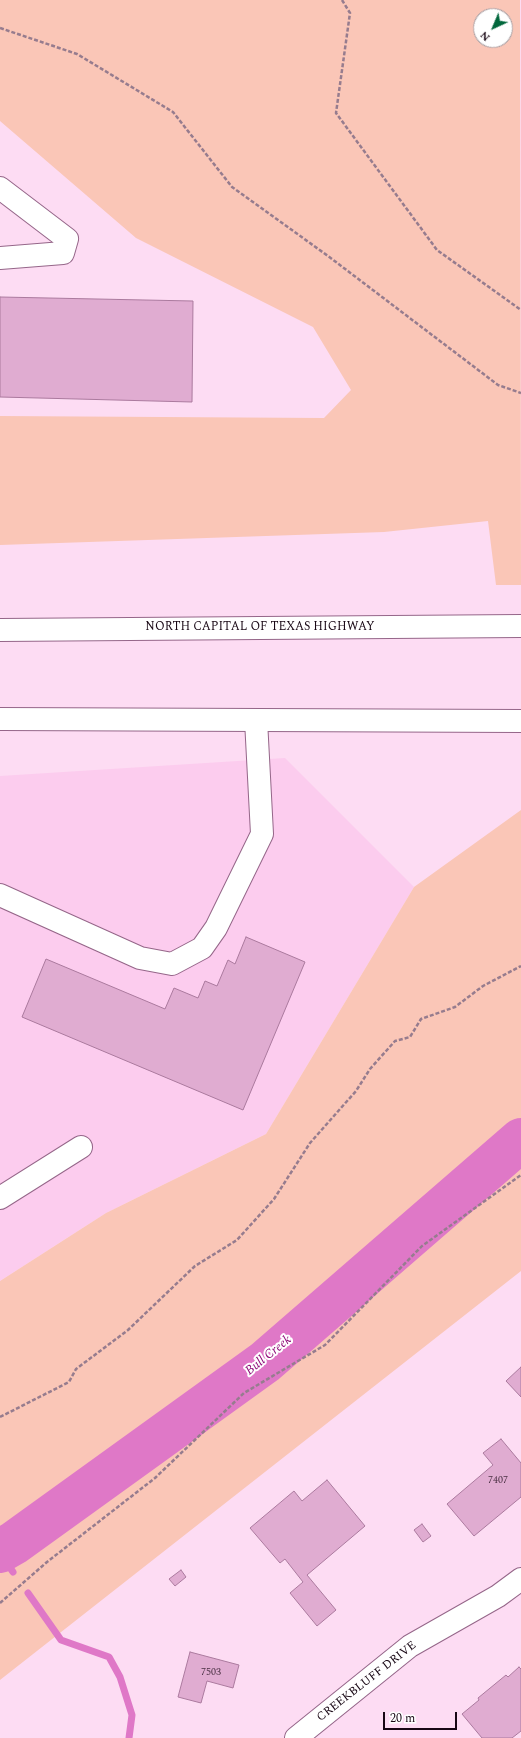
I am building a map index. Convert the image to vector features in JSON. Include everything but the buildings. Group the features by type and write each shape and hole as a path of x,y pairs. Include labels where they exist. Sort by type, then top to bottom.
{"main road":[{"path":"0,188 67,239 63,253 0,258"},
{"name":"NORTH CAPITAL OF TEXAS HIGHWAY","path":"0,630 521,626"},
{"path":"0,719 521,722"},
{"path":"0,895 140,958 172,964 202,948 216,928 262,834 256,720"},
{"path":"0,1198 81,1147"},
{"name":"CREEKBLUFF DRIVE","path":"296,1738 410,1646 498,1596 521,1579"}],"path":[{"path":"342,0 350,13 336,113 437,250 521,310"},
{"path":"0,28 77,54 173,112 232,187 328,256 498,385 521,392"},
{"path":"0,1417 69,1382 76,1369 128,1330 195,1266 237,1240 274,1199 310,1143 356,1090 370,1069 395,1041 410,1037 421,1019 455,1007 483,986 521,966"},
{"path":"0,1603 47,1562 155,1478 244,1393 325,1345 422,1246 521,1175"}],"shaded area":[{"path":"0,0 520,0 521,585 496,585 488,521 384,532 0,545 0,416 324,418 351,390 313,327 136,238 0,121"},
{"path":"285,758 414,887 266,1134 106,1213 0,1281 0,776"},
{"path":"521,810 521,1271 0,1680 0,1281 106,1213 266,1134 414,887"}],"waterway":[{"name":"Bull Creek","path":"0,1551 14,1543 265,1362 521,1140"},
{"path":"0,1553 13,1572"},
{"path":"28,1593 61,1640 109,1657 120,1677 132,1715 129,1738"}]}
